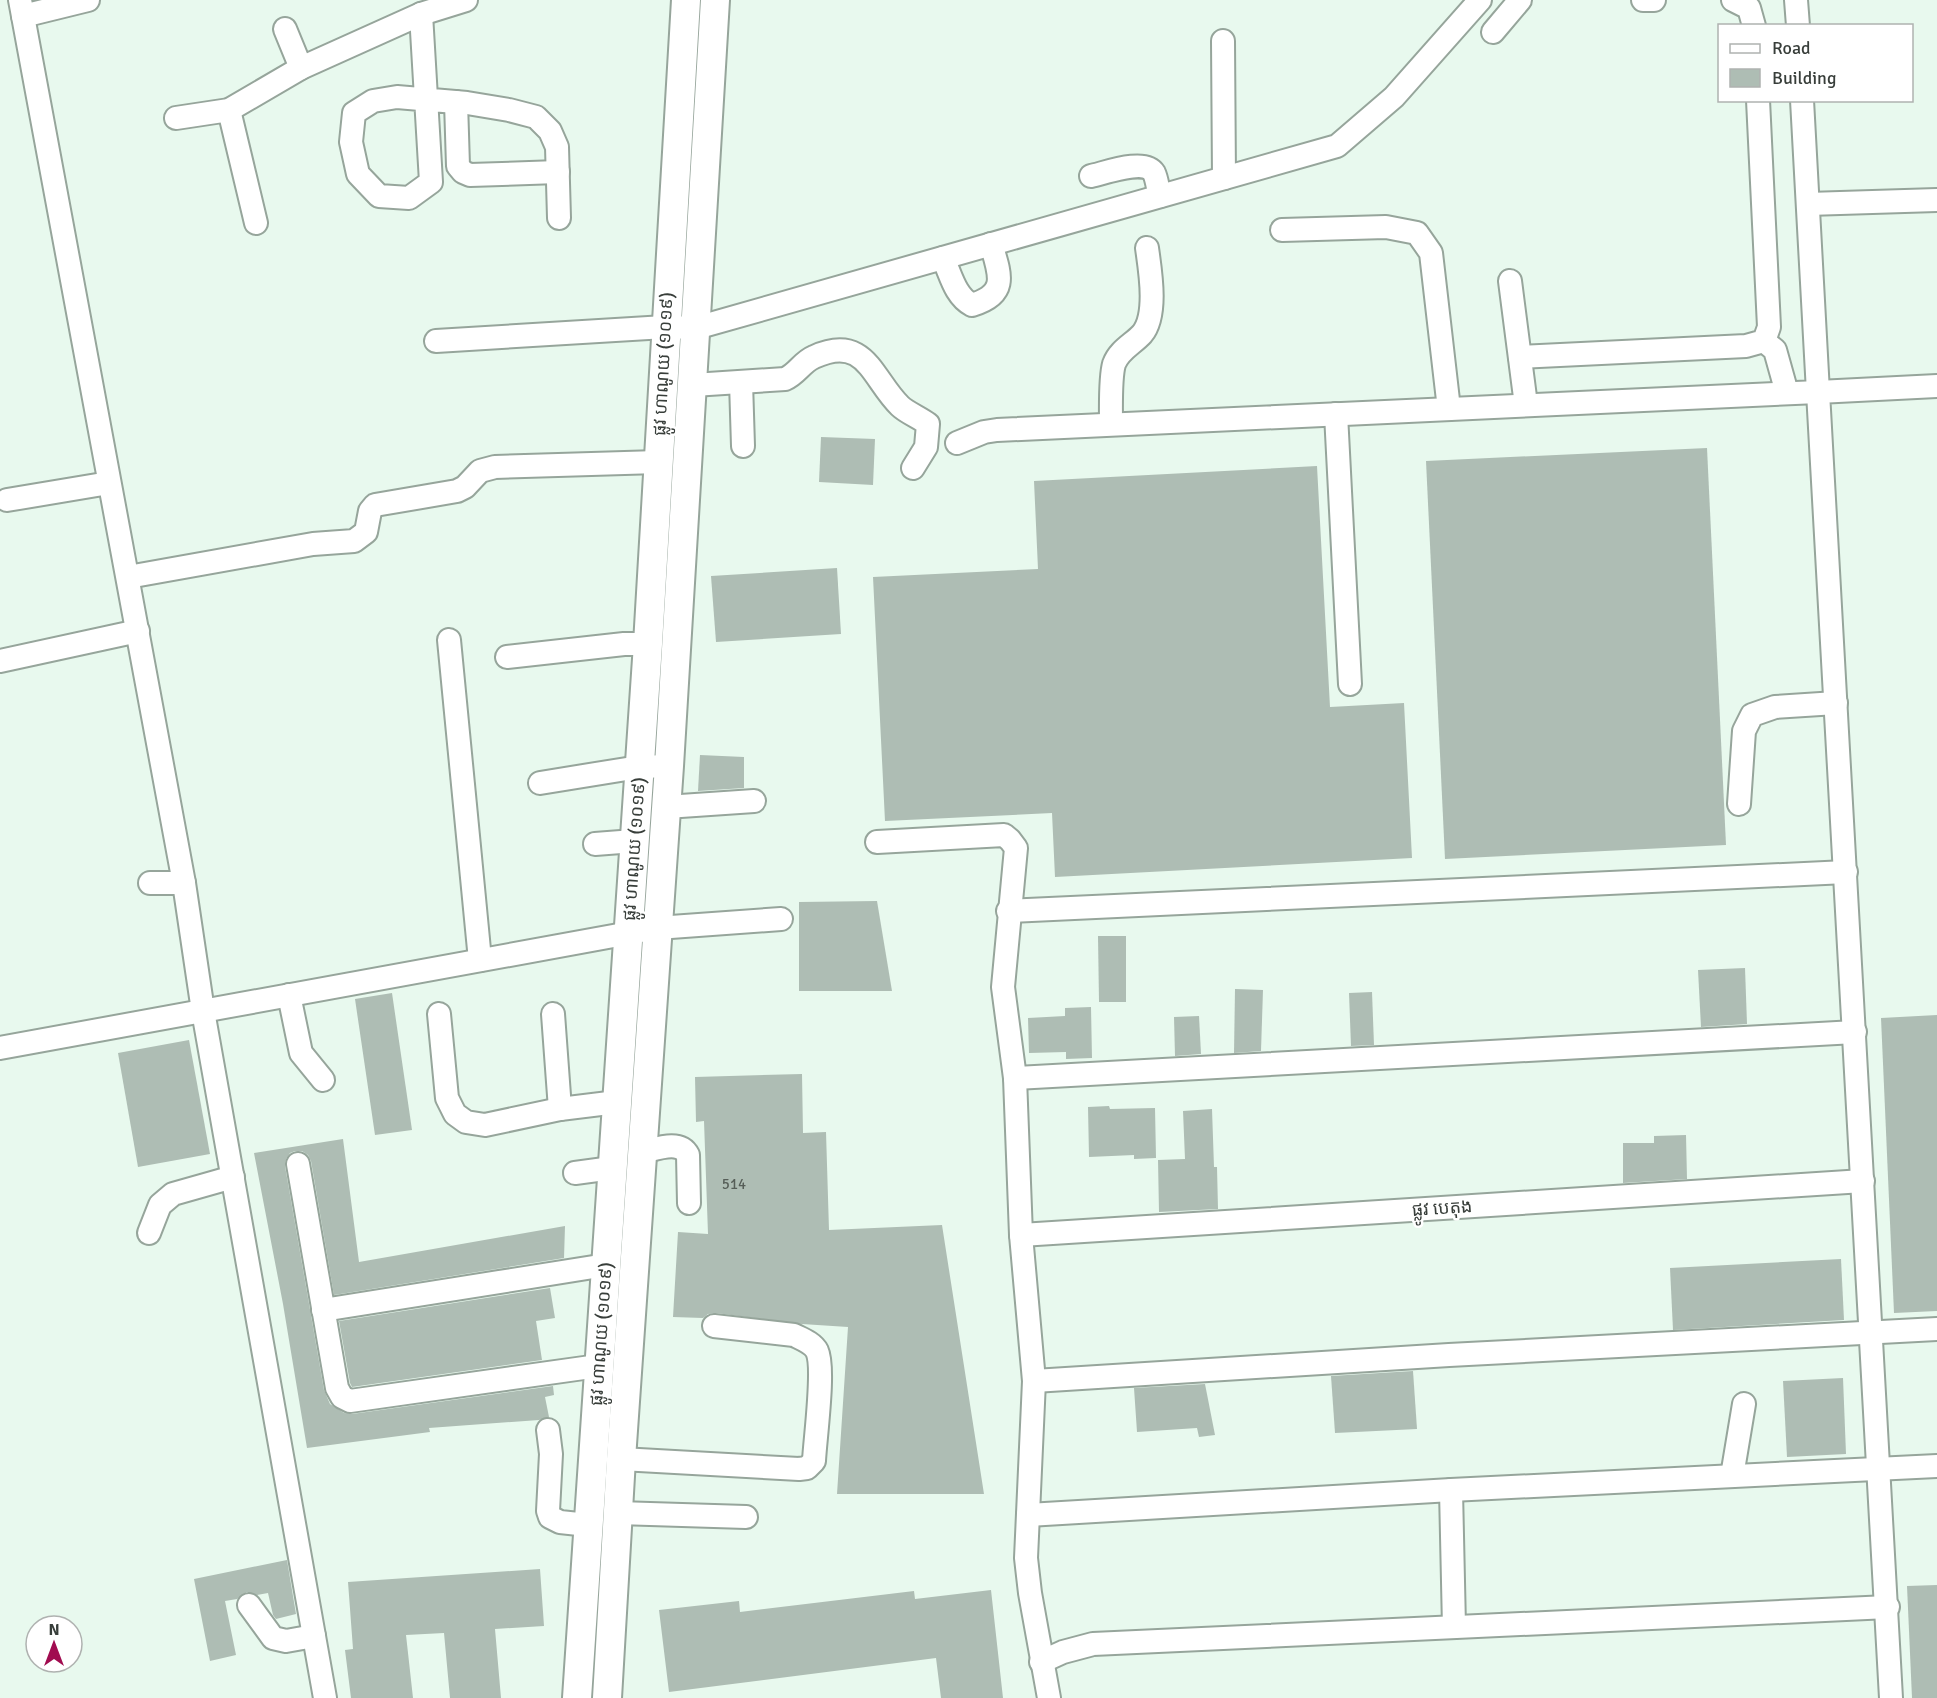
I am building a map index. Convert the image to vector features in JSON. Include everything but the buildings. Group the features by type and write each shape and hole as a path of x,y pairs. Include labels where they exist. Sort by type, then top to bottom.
{"main road":[{"name":"ផ្លូវ ហាណូយ (១០១៩)","path":"577,1698 648,644 686,0"},
{"name":"ផ្លូវ ហាណូយ (១០១៩)","path":"607,1698 621,1459 669,766 715,0"}],"street":[{"path":"88,0 22,8 184,883 203,1011 325,1698"},
{"path":"176,118 229,110 301,68 421,14 466,0"},
{"path":"1493,32 1520,0"},
{"path":"1643,0 1654,0"},
{"path":"1733,0 1749,8 1753,24"},
{"path":"1796,0 1798,24"},
{"path":"436,341 665,327 696,328 1337,146 1394,97 1468,5"},
{"path":"421,14 426,100 431,182 410,198 379,195 358,174 351,142 354,113 373,101 397,97 426,100 456,102 509,110 536,117 550,131 557,147 559,218"},
{"path":"285,29 301,68"},
{"path":"1223,41 1224,178"},
{"path":"456,102 458,166 463,172 470,175 558,172"},
{"path":"1758,102 1769,327 1764,341"},
{"path":"1802,102 1888,1607 1891,1698"},
{"path":"229,110 256,223"},
{"path":"1091,177 1129,167 1145,166 1154,173 1160,196"},
{"path":"1808,204 1937,200"},
{"path":"1282,230 1386,227 1417,233 1431,253 1449,409"},
{"path":"943,258 956,289 964,301 972,305 984,301 995,292 1000,284 1000,273 991,244"},
{"path":"1111,424 1114,366 1119,354 1143,332 1149,320 1151,284 1147,248"},
{"path":"1510,281 1526,405"},
{"path":"1520,357 1746,346 1764,341"},
{"path":"1764,341 1776,350 1788,393"},
{"path":"693,385 785,380 792,376 803,363 830,351 846,351 860,355 902,408 928,424 926,447 913,468"},
{"path":"741,382 743,446"},
{"path":"957,443 984,432 997,430 1937,386"},
{"path":"1336,414 1350,684"},
{"path":"128,577 313,544 354,541 366,532 370,511 375,506 457,491 465,487 480,471 495,467 658,462"},
{"path":"7,500 109,483"},
{"path":"0,661 138,632"},
{"path":"449,640 480,960"},
{"path":"507,657 624,644 648,644"},
{"path":"1739,804 1744,731 1752,715 1775,707 1836,703"},
{"path":"540,783 639,767 669,766"},
{"path":"666,807 754,801"},
{"path":"877,842 1004,835 1016,848 1008,910 1003,987 1015,1078 1021,1235 1034,1381 1026,1558 1041,1662 1049,1698"},
{"path":"595,844 634,841"},
{"path":"1008,910 1845,872"},
{"path":"150,883 184,883"},
{"path":"0,1048 657,928 781,919"},
{"path":"289,995 301,1053 323,1080"},
{"path":"439,1014 447,1098 456,1114 466,1122 485,1125 560,1109 617,1102"},
{"path":"553,1014 560,1109"},
{"path":"1015,1078 1855,1032"},
{"path":"642,1152 673,1146 686,1151 689,1203"},
{"path":"298,1164 337,1388 342,1397 350,1401 598,1366"},
{"path":"575,1173 612,1168"},
{"path":"149,1233 160,1205 173,1194 233,1178"},
{"name":"ផ្លូវ បេតុង","path":"1021,1235 1863,1181"},
{"path":"323,1310 606,1265"},
{"path":"621,1459 799,1469 807,1467 814,1461 821,1366 817,1350 794,1335 714,1326"},
{"path":"1034,1381 1449,1354 1937,1329"},
{"path":"1732,1476 1744,1404"},
{"path":"548,1430 551,1454 548,1511 550,1517 560,1522 588,1525"},
{"path":"1028,1515 1451,1490 1937,1466"},
{"path":"1451,1490 1454,1627"},
{"path":"618,1513 746,1517"},
{"path":"249,1605 273,1638 286,1641 314,1636"},
{"path":"1041,1662 1064,1652 1093,1644 1888,1607"}]}
